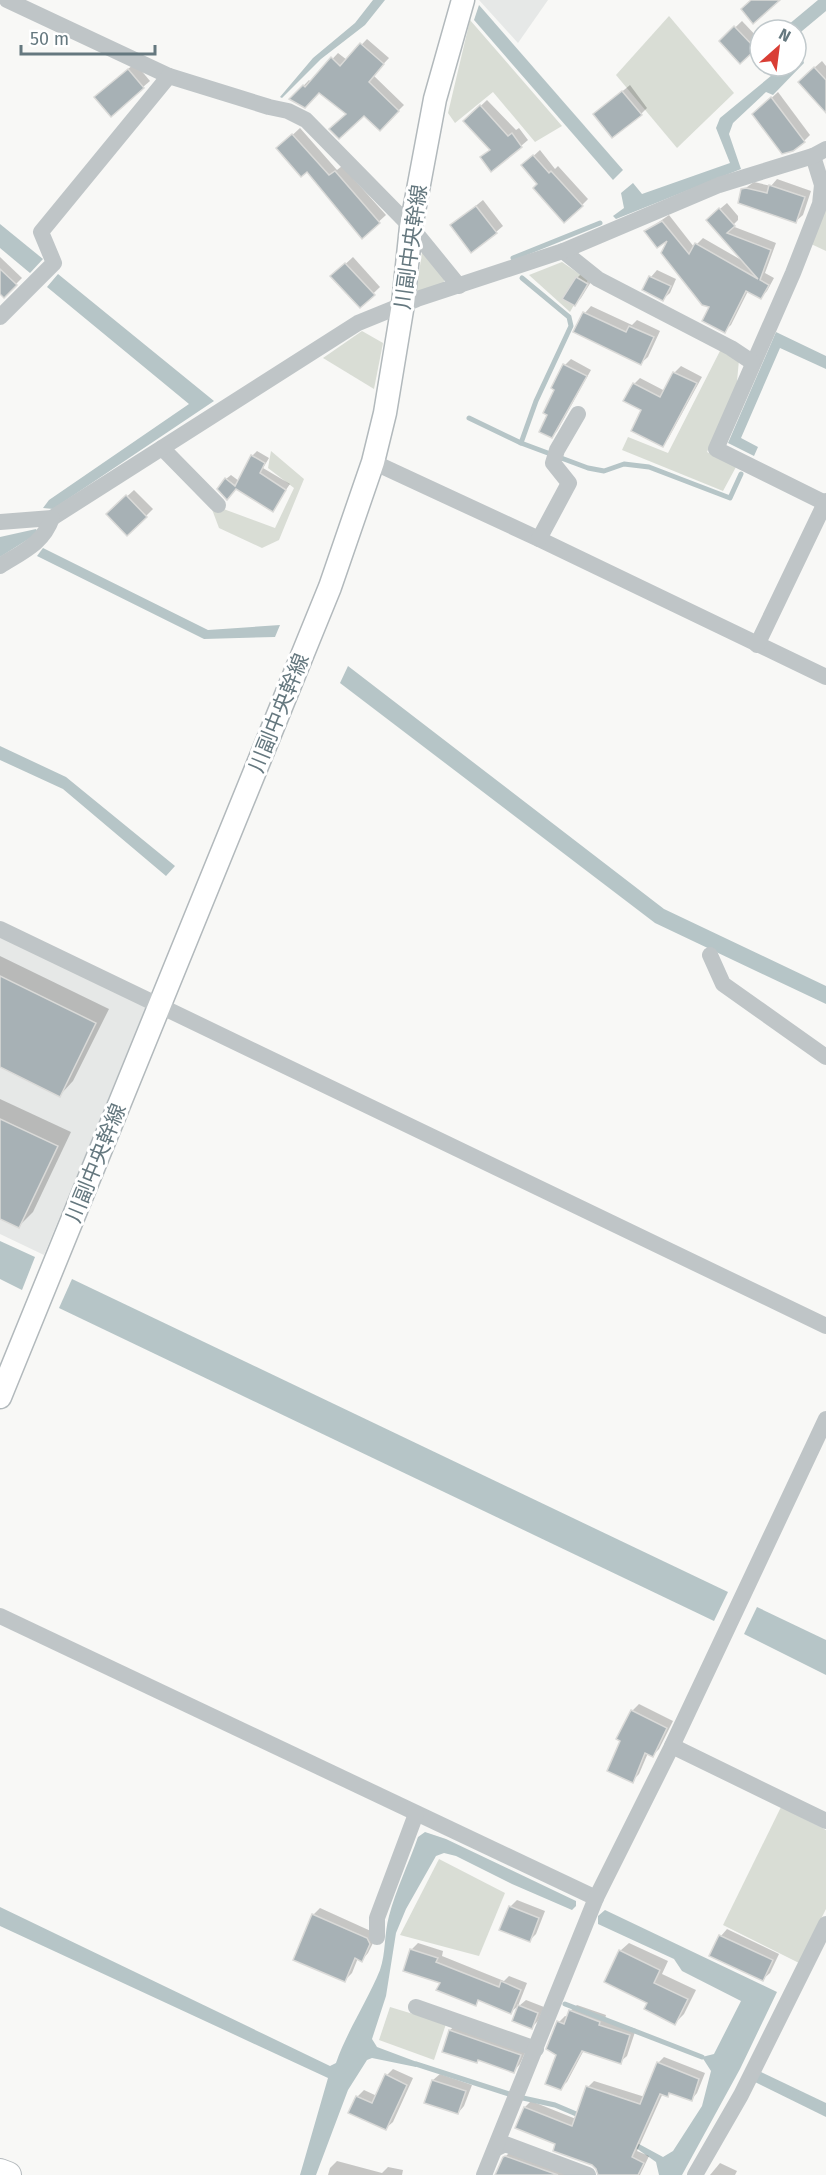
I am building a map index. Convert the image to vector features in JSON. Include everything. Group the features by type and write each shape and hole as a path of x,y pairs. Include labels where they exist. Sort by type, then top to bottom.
{"main road":[{"path":"0,2172 8,2175"}],"street":[{"path":"7,0 169,76 288,111 306,120 411,227 459,286"},
{"name":"川副中央幹線","path":"0,1397 330,587 373,462 385,413 403,304 411,227 435,99 463,0"},
{"path":"0,317 54,263 41,232 169,76"},
{"path":"0,522 52,518 358,323 403,304 563,250 719,185 820,152 822,186 820,204 793,273 752,362 740,396 716,449 826,502 757,645"},
{"path":"563,250 598,279 731,348 752,362"},
{"path":"539,539 569,483 555,456 578,414"},
{"path":"162,447 218,505"},
{"path":"373,462 826,677"},
{"path":"0,566 41,539 48,531 52,518"},
{"path":"0,929 826,1326"},
{"path":"710,955 723,984 826,1057"},
{"path":"484,2175 596,1898 672,1746 826,1419"},
{"path":"0,1617 596,1898"},
{"path":"672,1746 826,1821"},
{"path":"377,1937 377,1918 416,1814"},
{"path":"695,2175 741,2095 826,1924"},
{"path":"416,2007 536,2049"},
{"path":"495,2149 506,2144 588,2175"}],"shaded area":[{"path":"373,0 385,0 365,25 321,59 282,98 280,97 313,58 355,23"},
{"path":"479,0 548,0 518,43"},
{"path":"818,0 826,0 826,11 808,26 808,18 796,18"},
{"path":"479,5 623,170 613,180 474,20"},
{"path":"669,16 734,93 677,148 616,75"},
{"path":"470,20 562,126 535,142 493,92 455,123 448,113"},
{"path":"768,78 789,78 773,95 766,92 733,123 729,134 741,169 616,219 613,216 624,208 621,193 633,183 642,194 730,163 716,128 720,118"},
{"path":"826,201 826,251 809,243"},
{"path":"0,224 43,259 30,273 0,248"},
{"path":"422,252 445,278 443,284 416,293"},
{"path":"562,262 588,280 570,312 529,275"},
{"path":"58,274 214,401 53,509 43,508 49,500 189,404 47,287"},
{"path":"362,331 383,343 374,389 323,358"},
{"path":"776,332 826,356 826,369 780,348 741,438 758,447 754,456 728,443"},
{"path":"721,349 739,360 736,392 707,452 736,467 723,491 622,450 628,437 668,453"},
{"path":"271,451 304,479 279,540 262,548 219,528 210,504 275,528 294,488 268,468"},
{"path":"36,529 38,533 0,557 0,537"},
{"path":"43,548 208,630 280,625 275,637 204,639 37,556"},
{"path":"348,666 664,909 826,986 826,1004 655,923 340,683"},
{"path":"0,746 66,777 175,866 166,876 63,789 0,760"},
{"path":"0,937 146,1007 44,1255 0,1234"},
{"path":"0,1241 35,1257 22,1290 0,1279"},
{"path":"72,1279 728,1592 714,1621 59,1308"},
{"path":"757,1607 826,1640 826,1675 744,1634"},
{"path":"781,1807 826,1830 826,1909 799,1963 723,1925"},
{"path":"425,1832 446,1839 576,1901 576,1906 572,1910 456,1856 444,1853 436,1856 406,1909 396,1933 386,1996 372,2039 377,2047 417,2062 416,2067 372,2058 367,2060 348,2090 316,2175 300,2175 328,2078 0,1926 0,1907 330,2066 336,2063 380,1970 392,1906 418,1837"},
{"path":"439,1859 505,1893 479,1956 400,1935"},
{"path":"605,1910 777,1992 740,2069 682,2175 659,2175 656,2162 636,2148 636,2145 639,2144 663,2157 673,2151 702,2106 711,2071 702,2057 714,2054 741,2001 682,1971 674,1959 598,1924 598,1916"},
{"path":"390,2007 446,2024 434,2060 379,2040"},
{"path":"761,2072 826,2103 826,2117 755,2082"}],"building":[{"path":"751,0 780,0 760,18 748,18 741,9"},
{"path":"734,26 748,41 748,56 740,64 719,41"},
{"path":"360,43 384,64 369,82 399,111 380,131 364,116 339,139 329,129 346,114 319,93 305,108 289,99 303,85 305,87 331,57 340,66"},
{"path":"814,67 826,80 826,113 798,82 802,78 808,78 808,73"},
{"path":"128,69 144,88 111,117 94,97"},
{"path":"622,91 642,115 612,138 593,114"},
{"path":"771,97 805,142 793,151 782,154 752,114"},
{"path":"480,105 508,136 512,133 522,147 491,172 480,157 490,150 463,121"},
{"path":"292,134 329,175 335,171 380,223 362,239 307,172 301,177 276,148"},
{"path":"533,155 583,206 564,223 533,188 537,184 521,165"},
{"path":"769,185 805,197 796,223 738,203 741,189 767,193"},
{"path":"476,206 497,233 471,253 450,225"},
{"path":"719,208 735,226 727,233 771,250 760,280 769,285 761,299 746,291 725,333 702,321 709,307 702,305 661,253 667,241 657,248 644,231 662,221 689,254 695,243 758,279 706,220"},
{"path":"345,263 375,295 360,308 330,276"},
{"path":"0,269 17,285 4,298 0,294"},
{"path":"649,276 671,286 663,301 642,290"},
{"path":"576,277 588,284 575,306 562,299"},
{"path":"583,312 626,332 629,326 654,337 641,365 573,332"},
{"path":"563,364 587,376 552,438 539,432 547,415 543,413 554,390 551,388"},
{"path":"673,372 697,383 663,447 631,431 641,410 623,401 633,383 660,397"},
{"path":"251,455 265,463 260,473 286,490 273,512 236,489 227,500 217,489 225,478 235,486"},
{"path":"126,495 147,517 127,536 106,514"},
{"path":"0,976 96,1023 60,1097 0,1067"},
{"path":"0,1119 58,1146 19,1228 0,1219"},
{"path":"631,1710 667,1728 653,1757 645,1753 633,1783 607,1771 620,1741 616,1739"},
{"path":"509,1906 539,1918 530,1942 499,1930"},
{"path":"312,1914 367,1938 370,1944 362,1962 355,1958 345,1982 293,1960"},
{"path":"719,1935 773,1960 763,1981 709,1956"},
{"path":"410,1949 438,1958 436,1962 499,1987 501,1981 521,1990 511,2014 478,2000 476,2006 436,1990 440,1983 403,1971"},
{"path":"619,1950 660,1970 654,1983 688,1999 675,2025 644,2009 647,2003 604,1982"},
{"path":"518,2005 538,2013 532,2029 512,2021"},
{"path":"569,2010 600,2022 599,2025 630,2035 621,2064 582,2051 561,2090 545,2084 556,2055 546,2049 557,2021 564,2024"},
{"path":"449,2030 521,2055 514,2073 478,2060 477,2063 442,2052"},
{"path":"657,2062 699,2079 692,2101 669,2093 668,2097 660,2094 632,2157 644,2163 638,2175 598,2175 592,2165 553,2151 555,2144 515,2128 524,2107 572,2126 586,2086 640,2104"},
{"path":"385,2074 407,2085 386,2130 348,2113 356,2096 372,2103"},
{"path":"432,2080 466,2091 458,2114 424,2103"},
{"path":"505,2156 558,2175 495,2175"}],"waterway":[{"path":"513,258 600,223"},
{"path":"521,443 536,401 571,326 569,317 522,278"},
{"path":"469,418 521,443 588,468 604,471 624,464 649,467 730,498 741,474"},
{"path":"565,2004 702,2057"},
{"path":"416,2064 509,2094"},
{"path":"523,2098 555,2105 581,2116"}]}
